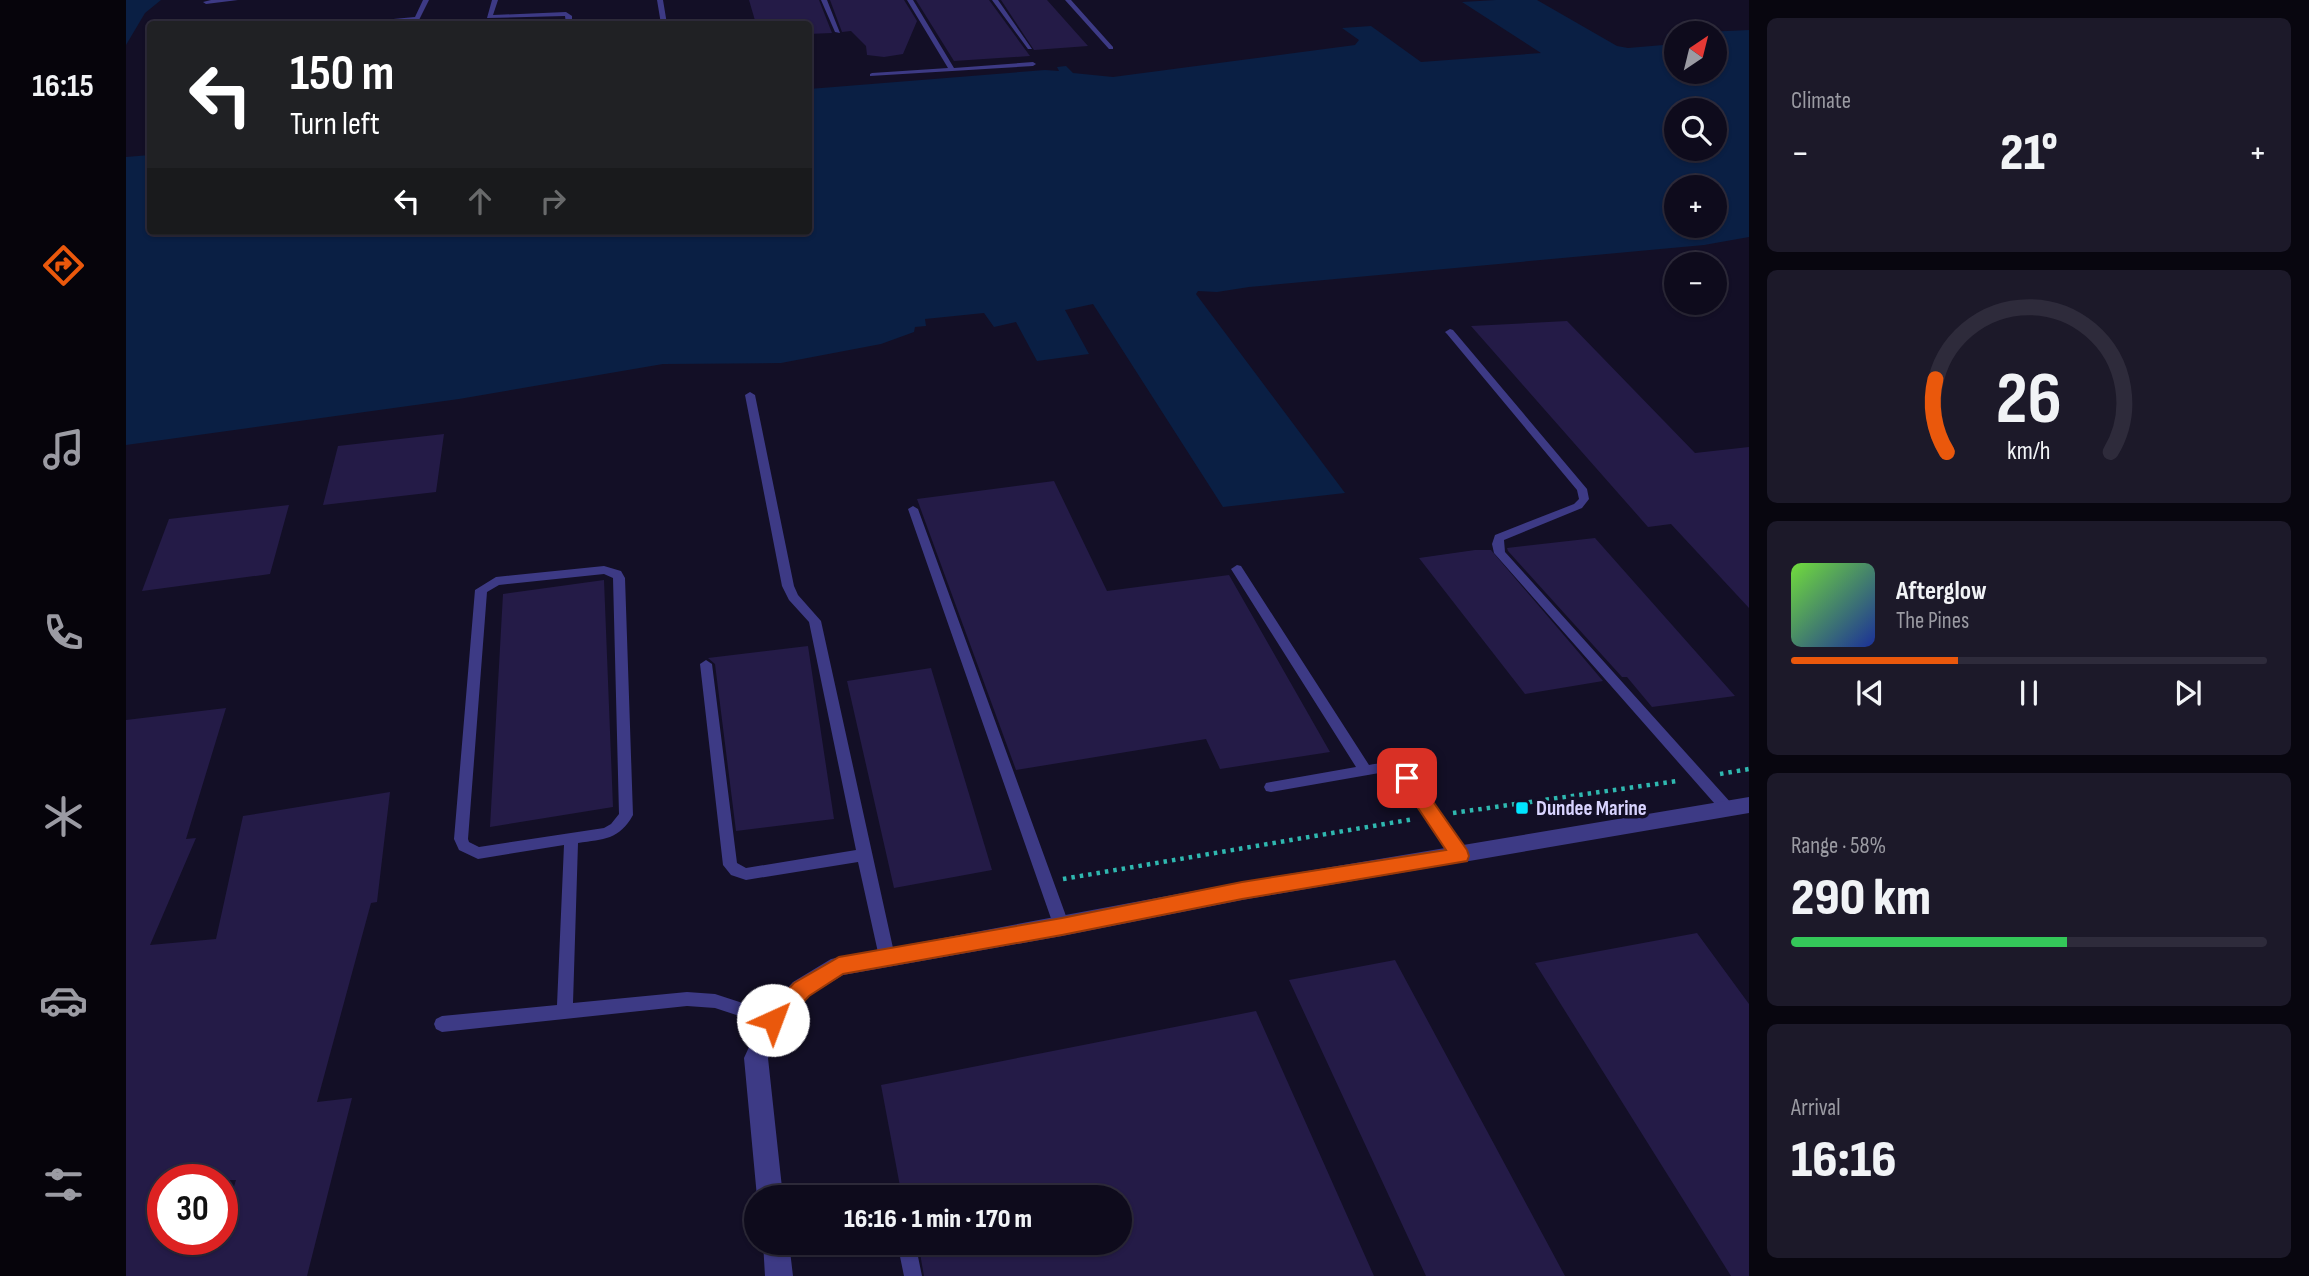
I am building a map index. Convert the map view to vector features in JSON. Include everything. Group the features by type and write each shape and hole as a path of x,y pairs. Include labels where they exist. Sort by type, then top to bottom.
{"street":[{"path":"769,1185 756,1058 773,1020 801,989 839,966 1062,927 1242,891 1749,805"},
{"path":"777,1255 779,1276"}],"lane":[{"path":"206,2 235,0"},
{"path":"396,21 418,18 426,0"},
{"path":"495,0 489,18 566,14 569,21"},
{"path":"660,0 664,21"},
{"path":"824,0 838,32"},
{"path":"910,0 952,70"},
{"path":"995,0 1030,48"},
{"path":"1068,0 1111,48"},
{"path":"872,75 1033,64"},
{"path":"1450,332 1582,489 1584,499 1578,506 1499,538 1497,544 1500,552 1727,808"},
{"path":"750,396 790,592 815,621 887,957"},
{"path":"913,509 1062,927"},
{"path":"1237,569 1364,770"},
{"path":"611,571 619,578 626,815 616,828 571,838 478,853 464,846 461,839 480,594 484,586 496,582 611,571"},
{"path":"706,664 730,865 736,871 746,874 864,855"},
{"path":"1271,786 1385,766 1402,773 1460,856"},
{"path":"565,1012 571,838"},
{"path":"442,1024 687,999 715,1001 773,1020"},
{"path":"909,1255 913,1276"}],"path":[{"path":"1045,882 1433,816 1749,769"}],"water":[{"path":"126,0 161,0 145,13 126,45"},
{"path":"1537,0 1617,46 1628,48 1664,45 1664,84 1727,84 1727,31 1749,30 1749,237 1704,245 1217,292 1198,291 1196,294 1345,493 1223,507 1093,304 1065,310 1089,354 1037,361 1016,322 994,327 984,313 925,319 926,326 915,327 914,332 881,344 781,363 663,364 459,399 126,445 126,157 147,155 147,235 812,235 812,89 1059,71 1057,67 1066,66 1073,73 1113,77 1355,45 1359,40 1342,28 1371,26 1421,62 1541,53 1462,2"}],"building":[{"path":"749,0 819,0 832,33 812,34 812,21 755,21"},
{"path":"830,0 904,0 917,21 903,54 884,57 867,55 866,46 851,31 842,32"},
{"path":"916,0 989,0 1030,56 954,61"},
{"path":"1001,0 1047,0 1088,46 1034,50"},
{"path":"1567,321 1695,453 1749,447 1749,608 1671,524 1648,527 1471,326"},
{"path":"444,434 436,492 323,505 338,446"},
{"path":"1054,481 1107,591 1229,575 1330,752 1220,769 1206,739 1016,770 917,499"},
{"path":"289,505 270,574 142,591 169,519"},
{"path":"1595,538 1735,696 1652,707 1507,548"},
{"path":"1491,550 1603,681 1525,694 1419,558"},
{"path":"604,580 613,807 490,827 503,594"},
{"path":"808,646 834,819 736,831 715,664 708,658"},
{"path":"931,668 992,870 894,888 847,681"},
{"path":"226,708 186,839 196,838 150,945 216,939 243,816 390,792 377,902 371,903 317,1102 352,1098 307,1276 126,1276 126,720"},
{"path":"1697,933 1749,1004 1749,1276 1731,1276 1535,963"},
{"path":"1395,960 1565,1276 1426,1276 1289,980"},
{"path":"1256,1011 1374,1276 924,1276 920,1255 1132,1255 1132,1185 900,1185 881,1085"}],"place":[{"name":"Dundee Marine","path":"1522,808"}],"route":[{"path":"773,1020 801,989 839,966 1062,927 1242,891 1460,856 1407,778"}]}
